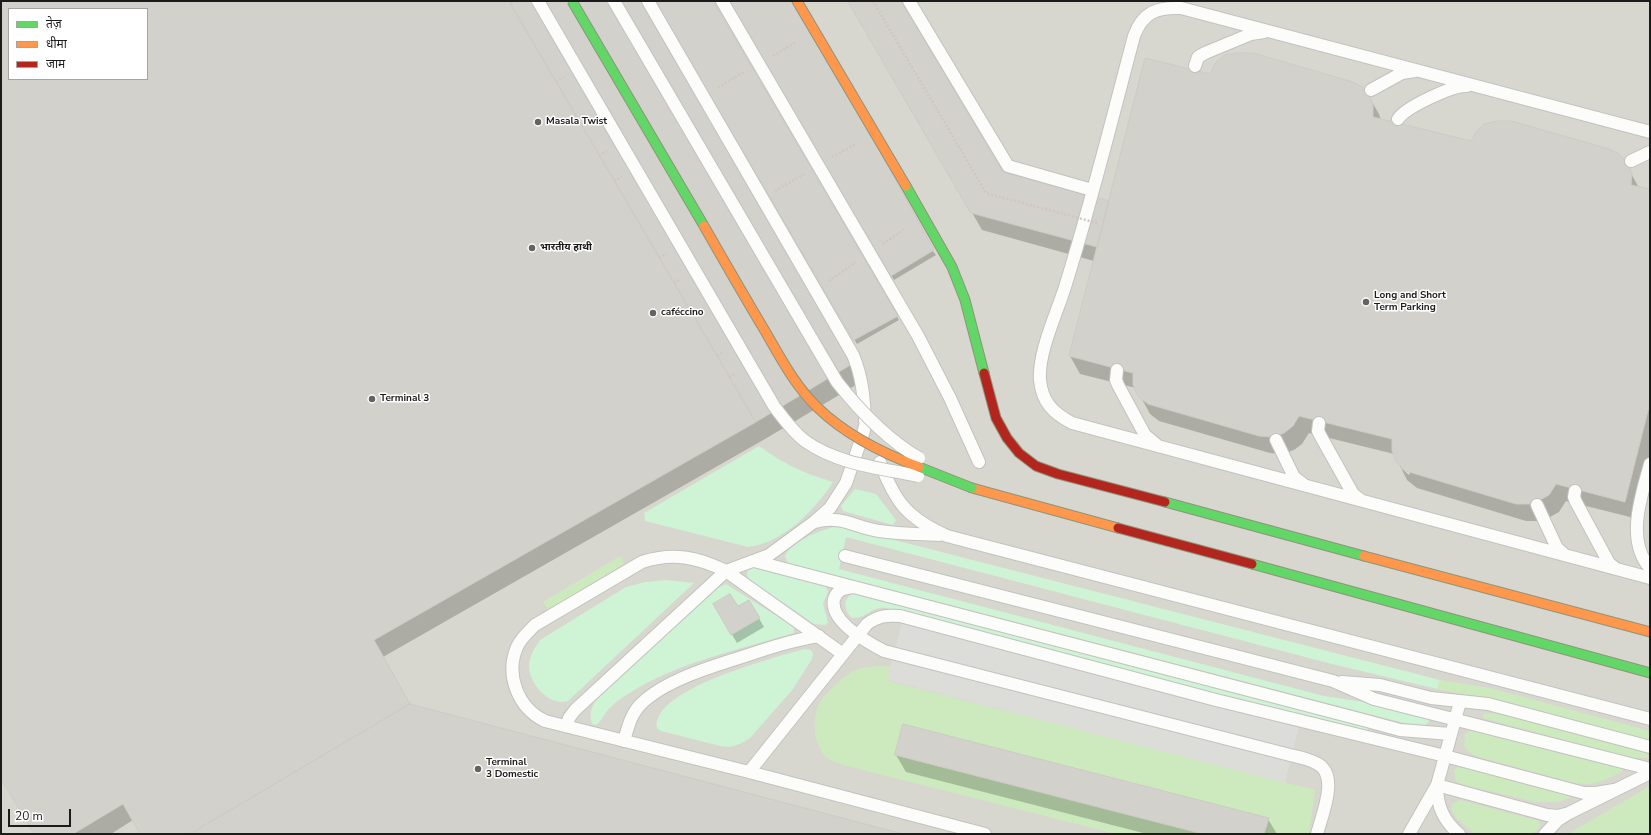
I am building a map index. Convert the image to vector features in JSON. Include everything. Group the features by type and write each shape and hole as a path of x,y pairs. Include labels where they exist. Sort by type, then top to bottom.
{"main road":[{"path":"572,1 785,366 802,391 817,407 835,423 863,442 902,461 972,488 1650,673"},
{"path":"798,1 952,267 965,300 996,418 1007,438 1019,453 1036,466 1058,474 1650,632"}],"lane":[{"path":"538,1 774,406 787,423 803,440 821,451 843,460 972,488"},
{"path":"614,1 837,382 850,399 874,424 905,450 972,488"},
{"path":"648,1 853,355 859,369 863,385 866,422 869,434 889,486 897,500 908,512 928,527 947,536 1650,719"},
{"path":"722,1 918,336 950,398 979,462"},
{"path":"909,1 1008,166 1092,190"},
{"path":"1650,132 1182,8 1168,7 1156,10 1146,16 1138,25 1134,36 1065,287 1049,329 1040,378 1041,391 1044,400 1051,410 1060,417 1072,423 1650,578"},
{"path":"1195,66 1198,57 1205,53 1251,34 1273,32"},
{"path":"1370,90 1402,73 1421,71"},
{"path":"1398,119 1407,110 1453,88 1476,86"},
{"path":"1631,161 1650,152"},
{"path":"1117,370 1116,380 1118,385 1138,422 1150,440 1160,446"},
{"path":"567,726 569,718 575,710 726,571 769,555 814,522 830,508 846,483 866,422"},
{"path":"1319,423 1318,431 1320,435 1353,494 1361,500"},
{"path":"1276,440 1294,477 1304,485"},
{"path":"1650,464 1638,510 1637,526 1642,553 1650,568"},
{"path":"1575,491 1574,497 1576,502 1608,563 1615,568"},
{"path":"1537,505 1557,548 1564,555"},
{"path":"814,522 833,519 892,533 947,536"},
{"path":"843,654 726,571 713,564 684,557 670,556 657,557 635,566 535,625 524,635 517,646 513,660 512,674 520,699 529,711 536,717 545,721 749,772 985,834"},
{"path":"845,556 1333,681 1374,699 1650,769"},
{"path":"754,561 1400,730 1451,734"},
{"path":"855,587 845,588 839,591 835,596 834,609 841,620 858,635 870,644 889,652 1310,760 1319,764 1325,770 1329,783 1317,834"},
{"path":"749,772 867,624 882,616 900,616 1216,700 1445,756 1584,793 1614,790"},
{"path":"624,741 629,722 635,711 643,702 681,679 713,666 798,640 819,636"},
{"path":"1333,681 1380,685 1431,698 1488,704 1650,747"},
{"path":"1409,834 1437,785 1460,702"},
{"path":"1545,834 1558,820 1569,813 1650,773"},
{"path":"1437,785 1547,815 1558,816 1569,813"},
{"path":"1437,785 1437,797 1444,818 1459,834"}],"path":[{"path":"511,4 515,1"},
{"path":"873,1 986,193 1097,223"}],"shaded area":[{"path":"1,1 1650,1 1650,834 1,834"},
{"path":"902,623 1299,726 1285,783 887,680"}],"green space":[{"path":"759,446 776,458 794,467 833,482 817,504 796,524 785,532 761,544 748,547 645,521 644,513"},
{"path":"855,489 876,494 896,520 893,525 843,511 841,506"},
{"path":"834,527 848,528 1440,680 1437,689 1332,664 846,537 839,569 1324,696 1371,703 1428,718 1429,722 1425,725 1404,723 788,563 785,557 792,547 798,542 813,534"},
{"path":"620,556 624,564 548,610 543,602"},
{"path":"756,567 825,585 828,592 823,604 828,622 826,625 814,624 749,579 747,572 751,568"},
{"path":"666,580 694,583 568,701 561,702 554,700 541,692 532,679 529,666 530,659 540,640 626,587 645,582"},
{"path":"726,584 794,627 794,633 687,665 646,683 614,704 598,724 592,724 592,707 602,693 719,587"},
{"path":"857,592 1369,725 1367,733 886,608 876,609 862,617 852,618 845,606 849,596"},
{"path":"804,649 811,650 813,654 812,659 793,689 750,738 740,744 730,747 720,746 661,731 657,728 660,714 673,700 693,688 717,677"},
{"path":"880,666 891,667 888,681 1315,790 1309,834 1116,834 844,765 827,758 819,747 815,734 816,712 820,702 832,688 853,671 861,668"},
{"path":"1440,680 1490,688 1650,731 1650,741 1487,699 1437,689"},
{"path":"1501,713 1649,752 1650,758 1632,758 1483,718 1483,714"},
{"path":"1472,730 1622,767 1623,771 1599,782 1588,784 1573,783 1476,756 1469,752 1464,746 1465,734"},
{"path":"1459,766 1465,766 1571,792 1573,797 1558,802 1536,802 1461,784 1456,781 1454,770"},
{"path":"1650,786 1650,834 1568,834"},
{"path":"1460,800 1539,821 1540,827 1532,834 1475,834 1456,818 1451,808 1452,804"}],"building":[{"name":"Terminal 3","path":"1,1 509,1 756,422 374,640 410,704 190,834 140,834 123,804 73,834 34,834 1,779"},
{"path":"509,1 642,1 852,364 756,422"},
{"path":"655,1 713,1 898,316 854,340"},
{"path":"729,1 797,1 934,250 891,276"},
{"path":"848,1 901,1 1003,172 1109,201 1097,247 971,213"},
{"name":"Long and Short Term Parking","path":"1253,53 1353,82 1364,88 1370,96 1373,106 1373,117 1471,141 1476,132 1484,124 1497,121 1511,121 1609,149 1619,154 1627,163 1632,173 1631,185 1650,189 1650,403 1625,502 1556,484 1549,495 1540,500 1530,504 1516,504 1406,471 1396,462 1392,451 1392,439 1299,416 1293,426 1284,433 1273,437 1259,436 1148,404 1138,396 1133,385 1133,373 1069,356 1145,58 1210,74 1216,62 1225,55"},
{"path":"730,594 738,606 749,600 760,618 731,635 713,604"},
{"name":"Terminal 3 Domestic","path":"410,704 903,834 190,834"},
{"path":"903,724 1269,818 1264,834 1203,834 895,755"}],"traffic: fast":[{"path":"572,1 704,226"},
{"path":"906,186 952,267 965,300 984,373"},
{"path":"919,467 972,488"},
{"path":"1165,502 1364,556"},
{"path":"1252,564 1650,673"}],"traffic: slow":[{"path":"797,1 906,186"},
{"path":"704,226 782,361 795,381 818,408 840,427 853,435 892,456 919,467"},
{"path":"972,488 1118,528"},
{"path":"1364,556 1650,632"}],"traffic: jam":[{"path":"984,373 996,418 1007,438 1019,453 1036,466 1058,474 1165,502"},
{"path":"1118,528 1252,564"}],"place":[{"name":"Masala Twist","path":"538,122"},
{"name":"भारतीय हाथी","path":"532,248"},
{"name":"Long and Short Term Parking","path":"1366,302"},
{"name":"caféccino","path":"653,313"},
{"name":"Terminal 3","path":"372,399"},
{"name":"Terminal 3 Domestic","path":"478,769"}]}
